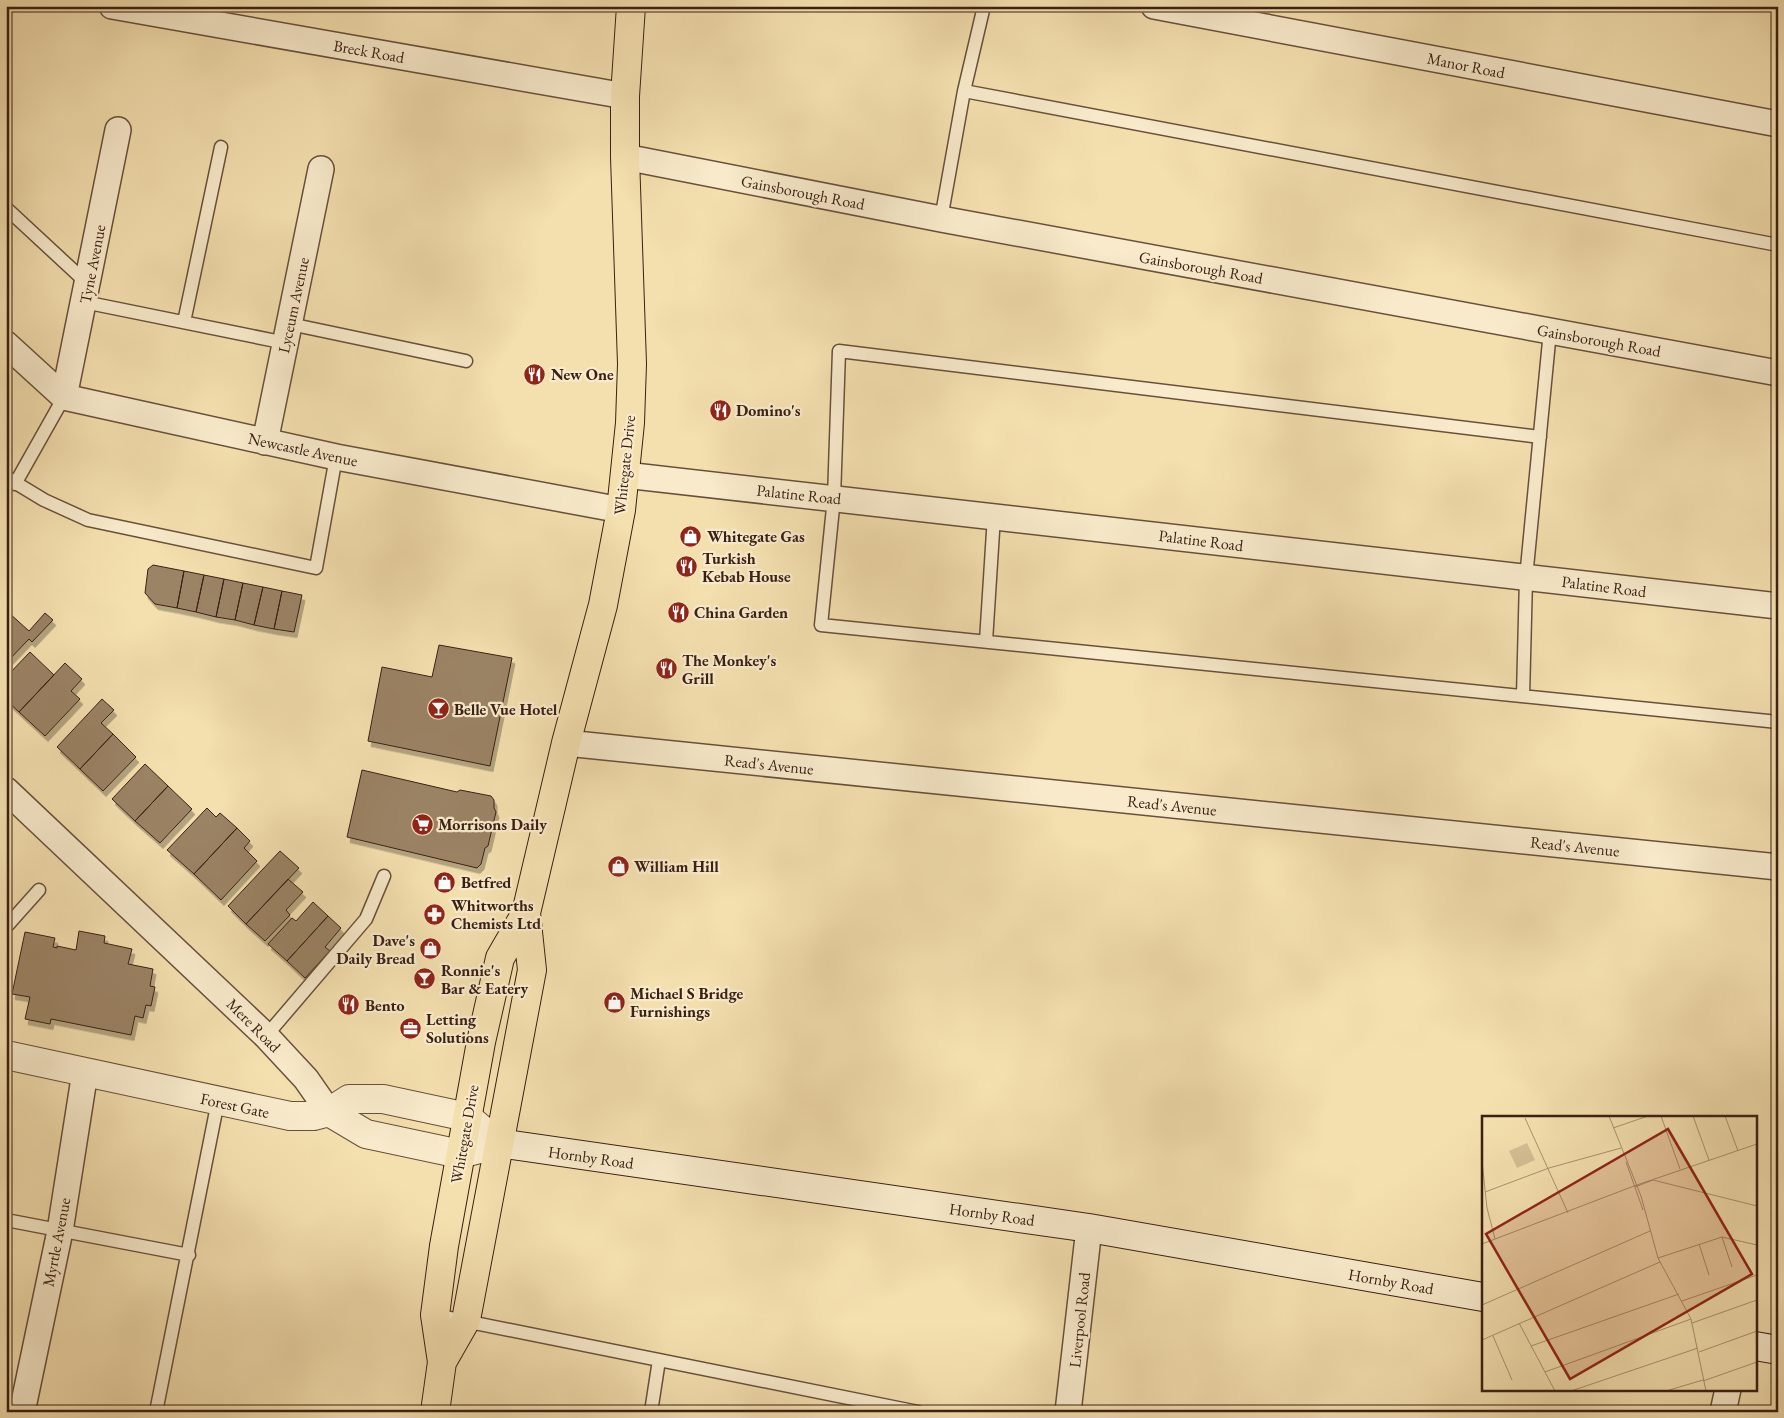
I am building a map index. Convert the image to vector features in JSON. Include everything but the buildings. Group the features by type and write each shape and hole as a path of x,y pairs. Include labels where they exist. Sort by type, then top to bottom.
{"main road":[{"name":"Whitegate Drive","path":"435,1412 442,1362 435,1315 460,1154 481,1042 500,958 526,913 566,743 603,605 621,510 630,423 632,364 625,157 625,96 631,6"},
{"name":"Whitegate Drive","path":"442,1362 466,1320 532,970 526,913"},
{"name":"Forest Gate","path":"6,1055 290,1116 314,1116 329,1112"},
{"path":"367,1097 404,1102 467,1117 498,1143 460,1154 366,1134 329,1112 349,1098 367,1097"},
{"name":"Hornby Road","path":"498,1143 1089,1228 1482,1297"},
{"path":"1756,1346 1778,1350"}],"street":[{"name":"Breck Road","path":"112,6 625,96"},
{"name":"Manor Road","path":"1154,6 1181,9 1778,124"},
{"name":"Tyne Avenue","path":"64,397 118,130"},
{"name":"Gainsborough Road","path":"625,157 941,219 1778,373"},
{"name":"Lyceum Avenue","path":"265,442 321,169"},
{"name":"Newcastle Avenue","path":"6,344 64,397 336,457 621,510"},
{"name":"Palatine Road","path":"624,475 1778,606"},
{"name":"Read's Avenue","path":"566,743 1778,867"},
{"name":"Mere Road","path":"6,790 266,1036 306,1079 329,1112"},
{"name":"Myrtle Avenue","path":"22,1412 60,1230 86,1072"},
{"name":"Liverpool Road","path":"1068,1412 1089,1228"},
{"path":"1723,1412 1728,1390"}],"lane":[{"path":"941,219 964,91 984,6"},
{"path":"964,91 1778,245"},
{"path":"184,322 221,147"},
{"path":"6,208 86,293 184,322 288,333 466,361"},
{"path":"1523,696 1526,578 1550,331"},
{"path":"1540,438 839,351 834,498 821,625 1778,722"},
{"path":"64,397 11,480 44,500 88,520 316,568 336,457"},
{"path":"986,642 994,516"},
{"path":"266,1036 366,919 384,876"},
{"path":"6,927 39,890"},
{"path":"156,1412 218,1102"},
{"path":"6,1220 189,1254"},
{"path":"435,1315 918,1412"},
{"path":"651,1412 659,1360"}],"place":[{"name":"New One","path":"535,374"},
{"name":"Domino's","path":"720,410"},
{"name":"Whitegate Gas","path":"691,536"},
{"name":"Turkish Kebab House","path":"686,567"},
{"name":"China Garden","path":"678,612"},
{"name":"The Monkey's Grill","path":"666,669"},
{"name":"Belle Vue Hotel","path":"438,709"},
{"name":"Morrisons Daily","path":"422,824"},
{"name":"William Hill","path":"618,866"},
{"name":"Betfred","path":"445,882"},
{"name":"Whitworths Chemists Ltd","path":"435,914"},
{"name":"Dave's Daily Bread","path":"431,949"},
{"name":"Ronnie's Bar & Eatery","path":"425,979"},
{"name":"Michael S Bridge Furnishings","path":"614,1002"},
{"name":"Bento","path":"349,1005"},
{"name":"Letting Solutions","path":"410,1028"}]}
